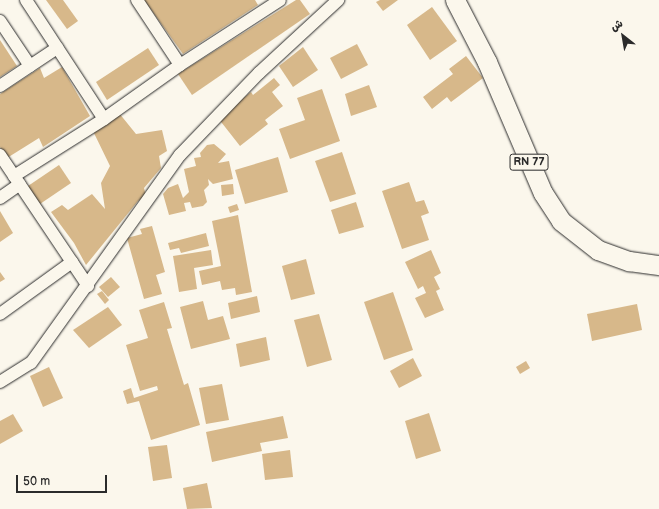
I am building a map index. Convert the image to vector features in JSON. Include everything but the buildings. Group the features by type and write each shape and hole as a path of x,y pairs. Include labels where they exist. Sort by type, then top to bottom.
{"main road":[{"name":"RN 77","path":"455,0 487,62 542,193 561,221 598,250 629,261 659,265"}],"street":[{"path":"26,0 104,119"},
{"path":"137,0 180,65"},
{"path":"0,198 17,180 266,4 280,0"},
{"path":"0,382 31,363 88,286 180,155 259,72 338,0"},
{"path":"0,21 30,66"},
{"path":"0,86 57,48"},
{"path":"0,155 88,286"},
{"path":"0,314 72,262"}]}
